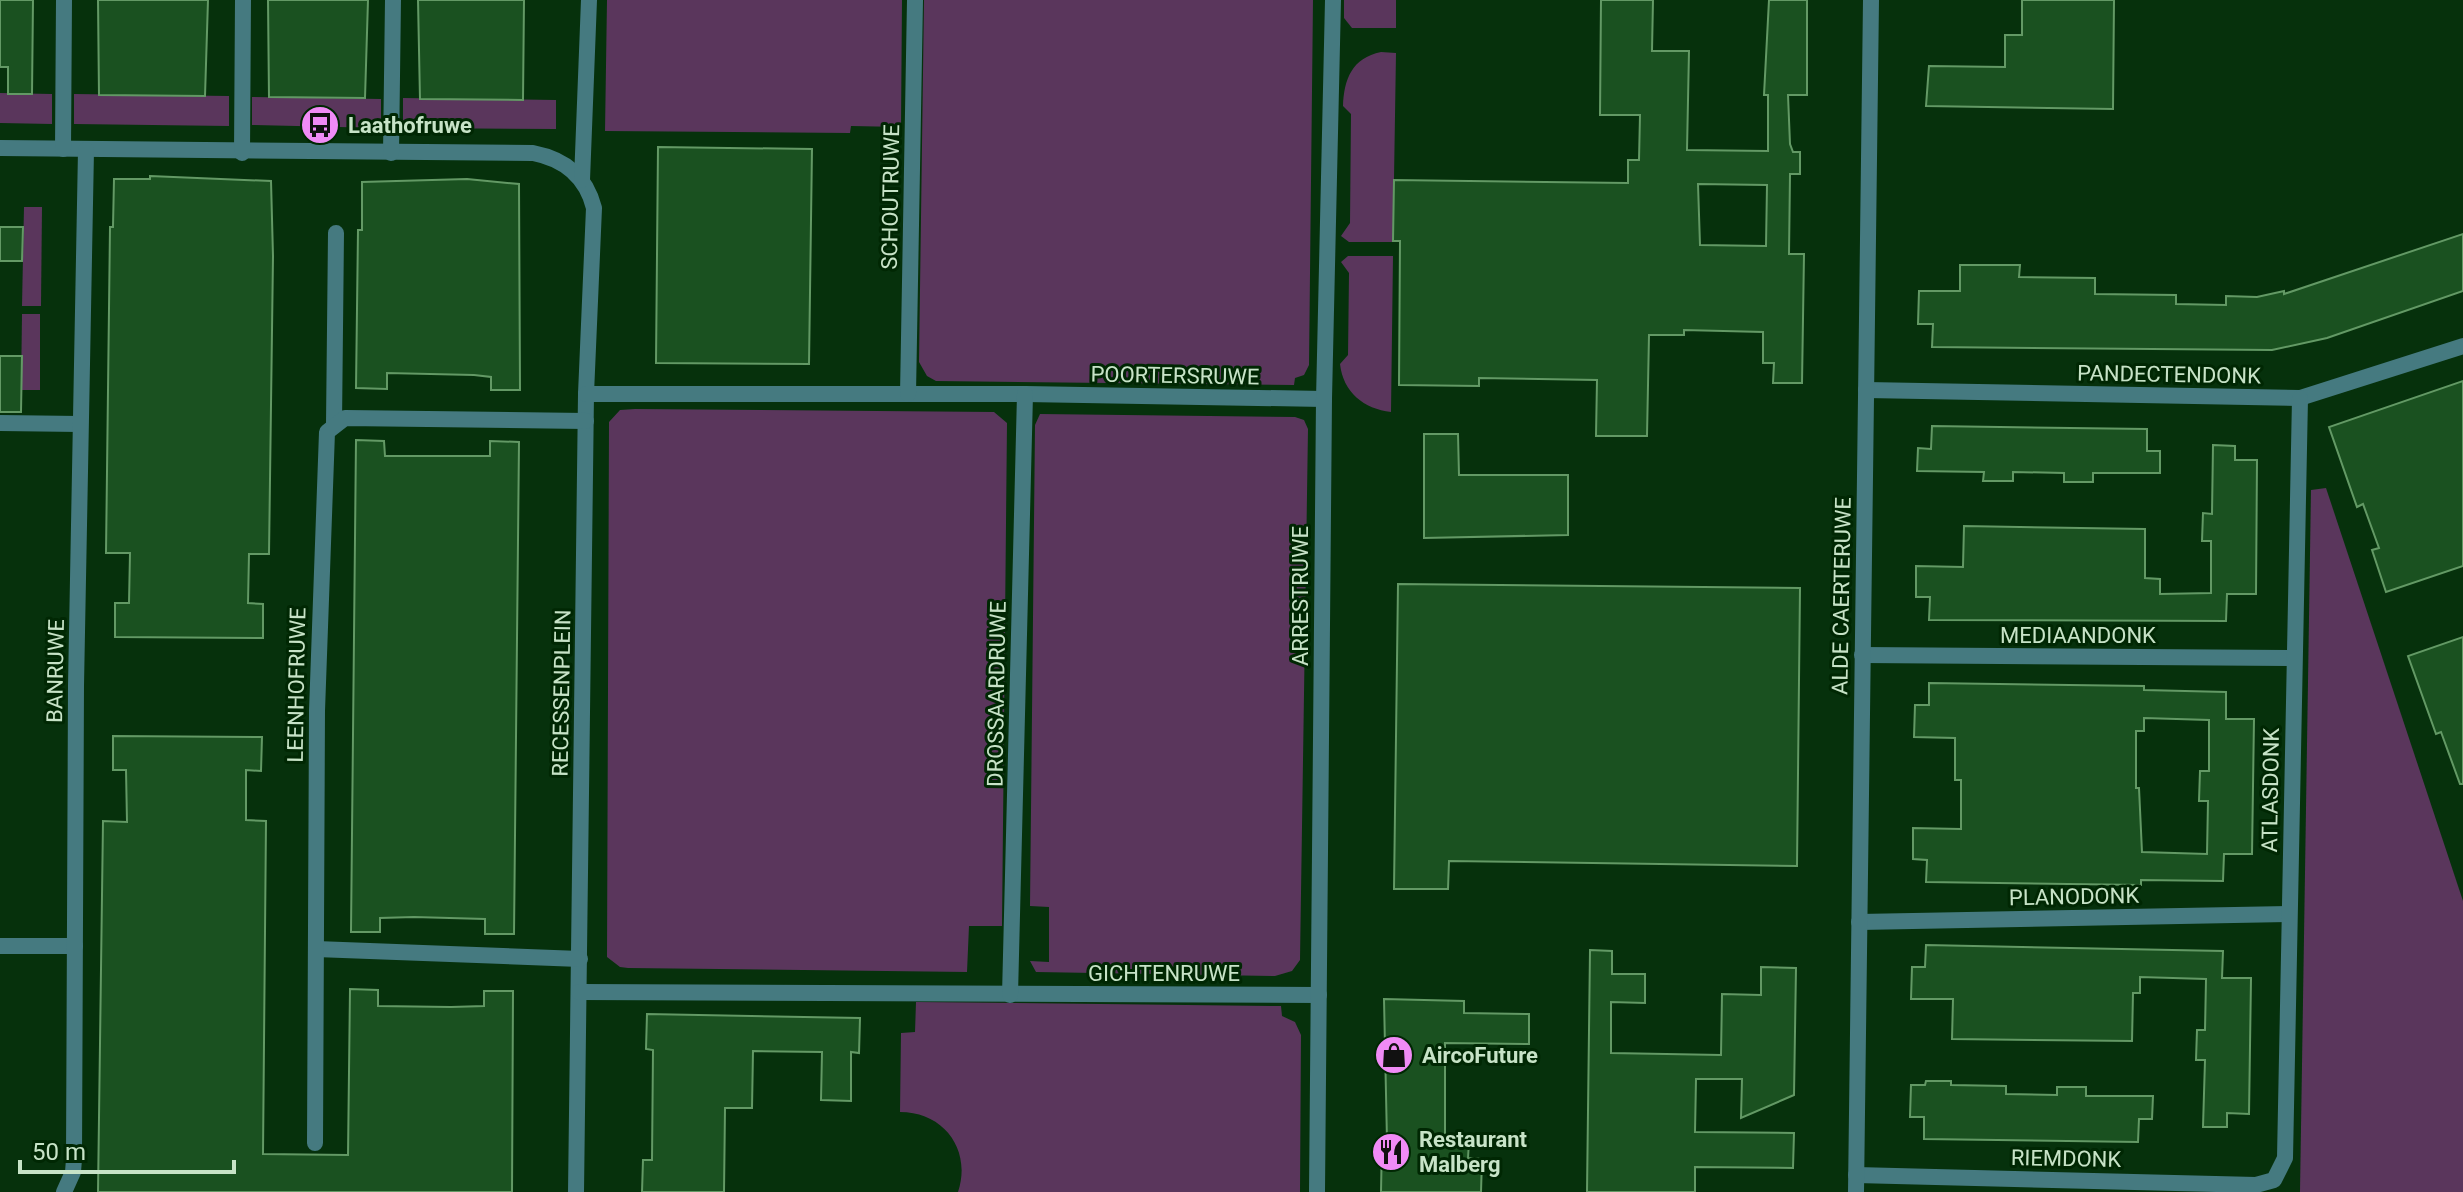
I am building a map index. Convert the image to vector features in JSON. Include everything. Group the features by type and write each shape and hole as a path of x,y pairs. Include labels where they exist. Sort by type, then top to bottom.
{"street":[{"path":"63,149 64,0"},
{"path":"242,153 243,0"},
{"path":"391,153 393,0"},
{"name":"RECESSENPLEIN","path":"576,1192 586,394 594,208 582,180 589,0"},
{"name":"SCHOUTRUWE","path":"908,394 915,0"},
{"name":"ARRESTRUWE","path":"1317,1192 1324,399 1333,0"},
{"name":"ALDE CAERTERUWE","path":"1856,1184 1871,0"},
{"path":"0,148 242,153 533,153 560,161 582,180"},
{"name":"BANRUWE","path":"65,1191 74,1159 80,424 86,150"},
{"name":"LEENHOFRUWE","path":"315,1143 317,711 324,462 327,432 334,424 336,233"},
{"name":"PANDECTENDONK","path":"1866,390 2300,398 2463,346"},
{"path":"586,394 1025,394"},
{"name":"POORTERSRUWE","path":"1025,394 1324,399"},
{"name":"DROSSAARDRUWE","path":"1010,995 1025,394"},
{"name":"ATLASDONK","path":"2274,1180 2285,1158 2300,398"},
{"path":"334,424 345,418 586,421"},
{"path":"0,423 80,424"},
{"name":"MEDIAANDONK","path":"1862,655 2294,658"},
{"name":"PLANODONK","path":"1859,922 2289,914"},
{"path":"0,946 75,946"},
{"path":"316,949 580,959"},
{"path":"579,992 1010,995"},
{"name":"GICHTENRUWE","path":"1010,995 1319,995"},
{"name":"RIEMDONK","path":"1856,1184 2256,1185 2274,1180"}],"shaded area":[{"path":"607,0 902,0 901,127 851,126 850,133 605,131"},
{"path":"924,0 1313,0 1309,365 1304,375 1295,378 1294,385 936,381 927,376 919,362"},
{"path":"1344,0 1396,0 1396,28 1352,28 1344,18"},
{"path":"1381,52 1396,53 1393,242 1349,242 1341,236 1350,223 1351,114 1343,106 1344,96 1348,79 1356,65"},
{"path":"0,93 52,94 52,124 0,123"},
{"path":"74,94 229,96 229,126 74,124"},
{"path":"252,97 381,99 381,128 252,125"},
{"path":"403,98 556,100 556,129 403,128"},
{"path":"24,207 42,207 41,306 22,306"},
{"path":"1348,256 1393,256 1391,412 1372,407 1356,397 1342,374 1340,364 1348,355 1349,273 1341,262"},
{"path":"22,314 40,314 40,390 21,390"},
{"path":"620,410 994,412 1007,423 1002,926 969,926 967,972 628,968 620,967 607,957 609,422"},
{"path":"1040,414 1295,417 1304,420 1308,429 1300,960 1292,971 1275,976 1036,972 1030,961 1049,962 1049,907 1030,906 1035,425"},
{"path":"2326,488 2463,901 2463,1192 2300,1192 2311,490"},
{"path":"916,1002 1281,1006 1282,1016 1295,1022 1301,1035 1300,1192 958,1192 961,1162 951,1136 930,1119 900,1112 901,1033 915,1032"}],"building":[{"path":"0,0 33,0 32,94 8,94 8,67 0,67"},
{"path":"98,0 208,0 205,96 99,95"},
{"path":"268,0 368,0 365,98 269,97"},
{"path":"418,0 524,0 523,100 420,99"},
{"path":"1601,0 1653,0 1652,51 1689,51 1687,150 1768,151 1768,95 1764,95 1769,0 1807,0 1807,95 1788,95 1790,144 1793,152 1800,152 1800,174 1790,174 1789,254 1804,254 1802,383 1773,383 1774,363 1763,363 1763,332 1684,330 1684,335 1649,335 1647,436 1596,436 1597,380 1479,378 1479,386 1399,385 1400,241 1393,241 1394,180 1628,183 1628,160 1639,160 1640,115 1600,115","holes":["1698,184 1767,185 1766,246 1700,245"]},
{"path":"2022,0 2114,0 2113,109 1926,106 1929,66 2005,67 2005,35 2022,35"},
{"path":"658,147 812,149 809,364 656,363"},
{"path":"150,176 271,181 273,256 269,554 249,554 248,603 263,604 263,638 115,637 115,603 129,603 130,553 106,553 110,227 113,227 114,179 150,179"},
{"path":"467,179 519,184 520,390 491,390 491,377 387,373 387,389 356,388 358,230 362,230 362,182"},
{"path":"0,227 23,227 22,261 0,261"},
{"path":"2463,234 2463,291 2327,338 2272,350 1932,347 1933,324 1918,324 1919,291 1960,291 1960,265 2020,265 2019,277 2095,278 2095,294 2176,295 2176,304 2226,305 2226,296 2257,297 2284,291 2284,294"},
{"path":"0,356 22,356 21,412 0,412"},
{"path":"2463,381 2463,566 2386,592 2372,550 2379,548 2363,504 2357,507 2329,427"},
{"path":"1932,426 2147,429 2147,451 2160,451 2160,473 2093,473 2093,482 2064,482 2064,473 2013,472 2013,481 1983,481 1984,472 1917,471 1918,448 1931,449"},
{"path":"1424,434 1458,434 1459,475 1568,475 1568,535 1424,538"},
{"path":"356,440 384,441 385,456 490,456 490,441 519,442 514,934 485,934 485,919 414,917 380,918 380,932 351,932"},
{"path":"2213,445 2235,446 2235,460 2257,460 2256,594 2227,594 2226,621 1929,620 1930,597 1916,597 1916,566 1963,567 1964,526 2145,529 2145,578 2160,579 2160,594 2211,593 2211,541 2202,541 2203,513 2212,514"},
{"path":"1398,584 1800,588 1797,866 1449,861 1448,889 1394,889"},
{"path":"2463,637 2463,784 2460,784 2441,732 2436,734 2408,656"},
{"path":"1929,683 2144,686 2144,690 2226,692 2226,719 2254,719 2252,854 2224,854 2223,881 2141,880 2141,885 1926,882 1927,860 1913,859 1913,828 1961,829 1961,780 1955,780 1955,738 1914,737 1915,705 1929,705","holes":["2144,718 2209,720 2209,771 2200,771 2199,801 2208,801 2207,854 2142,852 2139,788 2136,788 2136,731 2144,731"]},
{"path":"113,736 262,737 261,771 246,770 246,820 266,821 263,1154 348,1155 350,989 378,990 378,1006 451,1007 484,1006 484,991 513,991 512,1192 98,1192 103,821 127,822 126,770 113,770"},
{"path":"1926,945 2223,951 2222,978 2251,978 2249,1114 2227,1113 2227,1127 2203,1127 2205,1060 2196,1060 2197,1030 2205,1030 2206,979 2140,977 2140,993 2133,993 2132,1041 1952,1039 1953,999 1911,999 1912,967 1925,967"},
{"path":"1590,950 1612,951 1612,974 1645,974 1645,1003 1611,1002 1611,1053 1721,1055 1722,994 1761,995 1761,967 1796,968 1794,1095 1741,1118 1742,1079 1696,1079 1695,1132 1794,1133 1793,1168 1695,1167 1695,1192 1587,1192"},
{"path":"1384,999 1464,1001 1464,1013 1529,1014 1529,1044 1445,1043 1445,1142 1469,1142 1468,1158 1482,1159 1481,1192 1381,1192 1382,1141 1387,1141"},
{"path":"647,1014 860,1018 859,1053 851,1052 851,1101 821,1100 822,1052 753,1051 752,1108 725,1108 724,1192 642,1192 643,1160 652,1160 653,1050 646,1049"},
{"path":"1926,1081 1951,1081 1951,1085 2006,1086 2006,1094 2057,1095 2057,1087 2086,1087 2086,1096 2153,1096 2152,1119 2139,1119 2138,1142 1924,1139 1924,1117 1910,1117 1911,1085 1925,1085"}],"place":[{"name":"Laathofruwe","path":"320,125"},
{"name":"AircoFuture","path":"1394,1055"},
{"name":"Restaurant Malberg","path":"1391,1152"}]}
